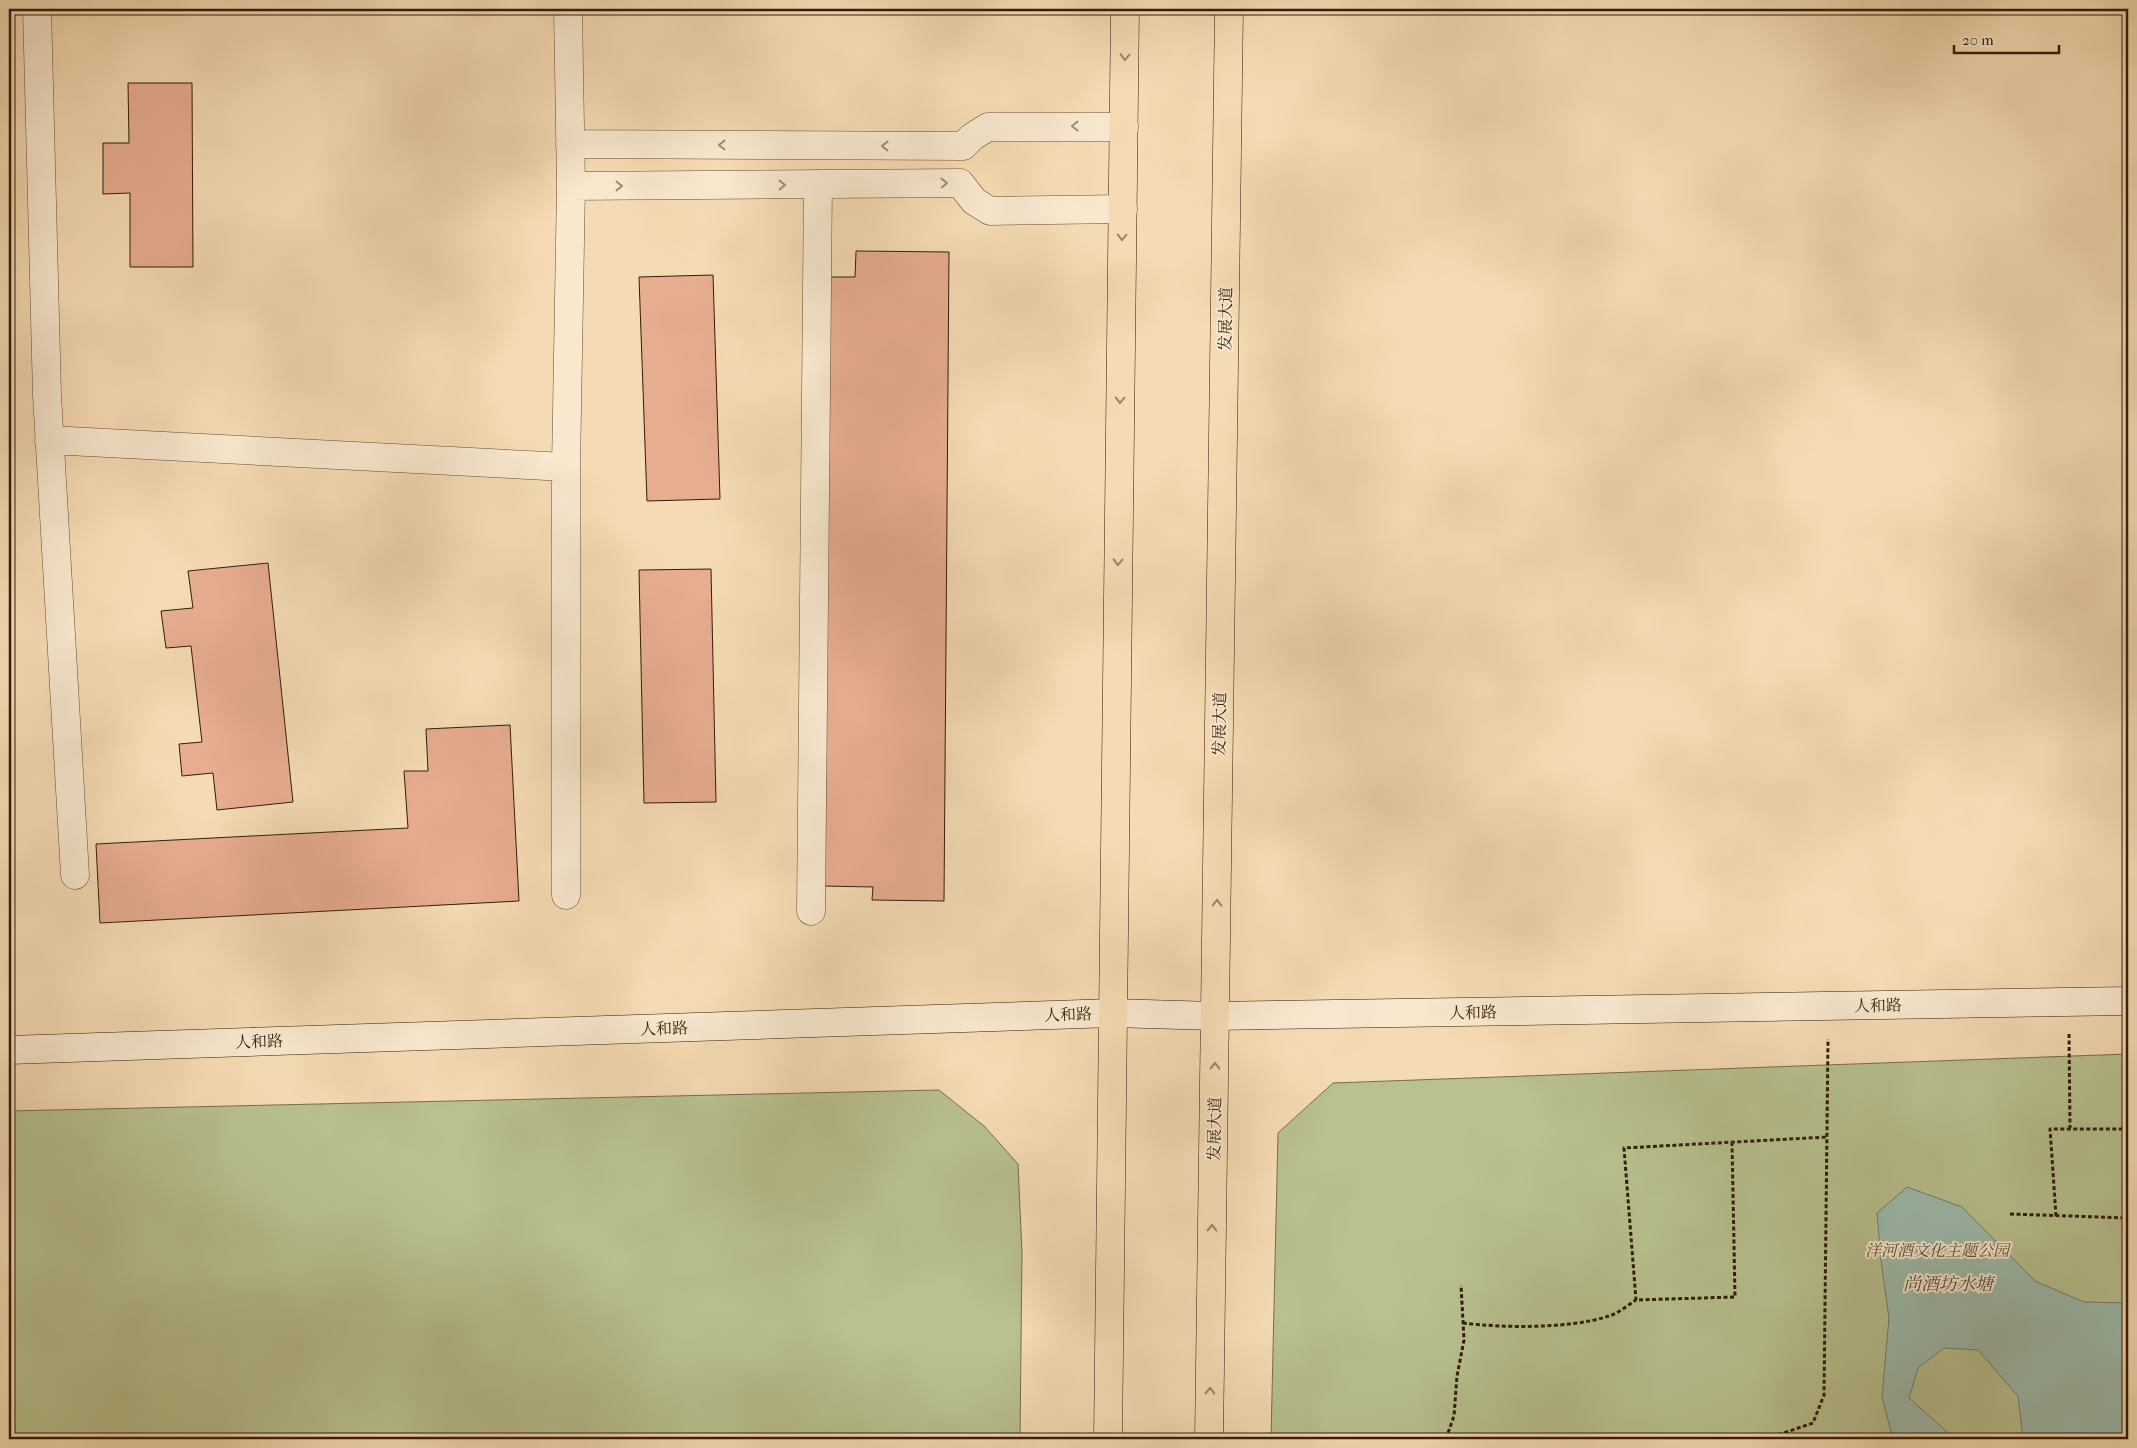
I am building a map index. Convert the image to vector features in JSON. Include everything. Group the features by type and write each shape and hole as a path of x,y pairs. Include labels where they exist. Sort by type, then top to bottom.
{"main road":[{"path":"1108,1439 1125,9"},
{"name":"发展大道","path":"1209,1439 1229,9"}],"street":[{"path":"37,9 49,440 75,875"},
{"path":"566,895 566,468 571,186 568,9"},
{"path":"570,144 963,146 972,137 988,127 1124,127"},
{"path":"571,186 960,182 974,201 990,211 1123,209"},
{"path":"811,911 818,184"},
{"path":"49,440 566,468"},
{"name":"人和路","path":"9,1050 1112,1012 1215,1016 2128,1001"}],"path":[{"path":"2069,1002 2070,1128"},
{"path":"1766,1439 1813,1423 1824,1395 1829,1006"},
{"path":"2056,1216 2050,1129 2128,1129"},
{"path":"1636,1300 1624,1148 1827,1137"},
{"path":"1463,1323 1499,1328 1582,1322 1611,1316 1636,1300 1735,1297 1732,1142"},
{"path":"2010,1214 2128,1218"},
{"path":"1446,1439 1454,1416 1457,1376 1464,1340 1461,1285"}],"green space":[{"name":"洋河酒文化主题公园","path":"2128,1054 2128,1439 1271,1439 1278,1133 1333,1083"},
{"path":"939,1090 984,1126 1018,1164 1022,1253 1020,1439 9,1439 9,1111"}],"water":[{"name":"尚酒坊水塘","path":"1907,1187 1962,1207 2035,1281 2084,1302 2128,1303 2128,1439 2023,1439 2018,1396 1978,1350 1944,1348 1918,1368 1909,1398 1955,1439 1893,1439 1882,1397 1889,1318 1877,1213"}],"building":[{"path":"128,83 192,83 193,267 130,267 130,193 103,194 103,143 129,143"},
{"path":"856,251 949,252 944,901 872,900 873,887 823,886 828,277 855,277"},
{"path":"713,275 720,499 647,501 639,277"},
{"path":"268,563 293,802 217,810 213,773 182,776 179,744 202,742 191,646 166,648 161,611 193,608 188,571"},
{"path":"711,569 716,802 644,803 639,570"},
{"path":"510,725 519,901 100,923 96,844 408,828 404,771 428,771 426,729"}]}
